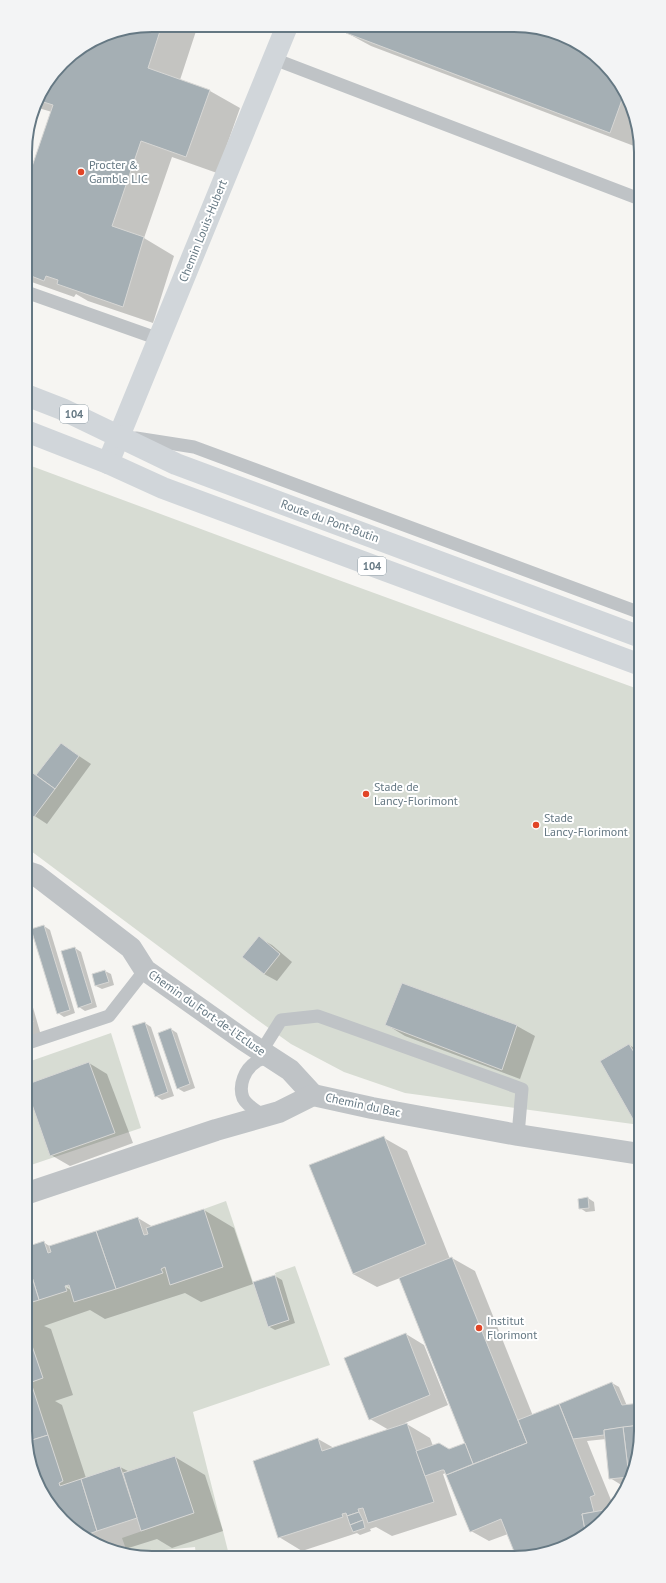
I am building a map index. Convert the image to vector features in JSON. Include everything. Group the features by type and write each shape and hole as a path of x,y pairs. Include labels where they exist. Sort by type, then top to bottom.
{"main road":[{"name":"Chemin Louis-Hubert","path":"108,463 285,32"},
{"name":"Route du Pont-Butin","path":"32,397 62,409 176,464 634,635"},
{"name":"104","path":"32,433 108,463 163,488 634,663"}],"street":[{"name":"Chemin du Fort-de-l'Ecluse","path":"32,874 132,948 145,970 266,1055 290,1070 314,1095"},
{"name":"Chemin du Bac","path":"32,1192 216,1130 279,1112 314,1095 372,1108 518,1135 634,1153"}],"lane":[{"path":"274,59 634,197"},
{"path":"32,294 159,339"},
{"name":"Route du Pont-Butin","path":"120,436 194,446 634,611"},
{"path":"32,1042 109,1016 145,970"},
{"path":"264,1116 250,1107 243,1099 240,1086 246,1071 256,1061 266,1055 281,1020 318,1016 522,1089 518,1135"}],"shaded area":[{"name":"Stade de Lancy-Florimont","path":"32,466 634,688 634,1124 405,1093 344,1072 291,1044 32,852"},
{"path":"111,1033 141,1128 32,1165 32,1061"},
{"path":"226,1201 268,1327 289,1320 275,1273 295,1266 330,1365 193,1412 228,1551 196,1551 195,1547 154,1551 129,1549 126,1548 122,1538 194,1513 175,1456 123,1473 120,1466 60,1486 59,1483 63,1481 32,1387 32,1382 43,1378 32,1345 32,1302 66,1291 65,1286 69,1285 75,1302 162,1273 161,1269 165,1267 171,1285 223,1267 204,1209"}],"building":[{"name":"Procter & Gamble LIC","path":"145,32 160,32 148,68 210,90 186,157 141,141 112,226 144,237 123,307 57,284 58,280 46,276 44,281 32,276 32,166 53,105 43,102 44,99 62,73 79,57 106,41 129,34"},
{"path":"514,32 537,34 567,44 587,57 599,67 609,79 622,100 610,133 346,33"},
{"path":"61,743 79,756 55,789 36,775"},
{"path":"32,772 55,789 34,817 32,816"},
{"path":"44,925 70,1010 57,1014 32,929"},
{"path":"259,936 280,954 264,974 242,957"},
{"path":"75,947 92,1003 78,1008 61,951"},
{"path":"105,970 109,982 95,986 92,974"},
{"path":"402,983 517,1025 502,1070 385,1025"},
{"path":"145,1022 168,1092 155,1097 132,1026"},
{"path":"171,1028 190,1084 177,1089 158,1033"},
{"path":"629,1044 634,1052 634,1121 600,1061"},
{"path":"89,1062 115,1133 50,1156 32,1104 32,1083"},
{"path":"384,1136 426,1244 353,1274 309,1165"},
{"path":"588,1197 589,1208 579,1209 578,1199"},
{"path":"204,1209 223,1267 170,1285 165,1267 161,1269 163,1273 116,1289 96,1231 138,1217 144,1235 148,1234 146,1228"},
{"path":"96,1231 116,1289 74,1302 69,1285 65,1286 67,1291 39,1300 32,1277 32,1245 44,1241 48,1253 51,1252 49,1246"},
{"path":"452,1257 527,1443 473,1464 399,1278"},
{"path":"275,1275 289,1320 268,1327 253,1282"},
{"path":"32,1277 39,1300 32,1302"},
{"path":"406,1333 430,1395 369,1420 344,1358"},
{"path":"32,1346 43,1378 32,1382"},
{"path":"612,1382 622,1405 634,1404 634,1426 604,1430 604,1435 573,1439 559,1404"},
{"path":"32,1386 48,1435 33,1440"},
{"path":"559,1404 595,1495 590,1497 594,1512 582,1514 585,1528 580,1531 560,1542 545,1547 514,1551 501,1519 470,1532 446,1475 527,1443 518,1420"},
{"path":"407,1423 434,1502 368,1523 363,1508 358,1509 359,1512 347,1516 346,1513 342,1514 343,1517 278,1538 253,1461 318,1438 322,1451"},
{"path":"634,1426 632,1454 628,1469 623,1427"},
{"path":"623,1427 628,1469 625,1477 609,1479 604,1430"},
{"path":"48,1435 63,1481 59,1483 60,1486 81,1479 97,1531 90,1534 86,1531 62,1510 52,1497 41,1477 36,1462 33,1440"},
{"path":"439,1443 449,1449 465,1443 473,1464 446,1475 444,1470 442,1470 425,1476 416,1451"},
{"path":"175,1456 194,1513 141,1531 123,1473"},
{"path":"120,1466 137,1518 97,1531 81,1479"},
{"path":"604,1510 585,1528 582,1514"},
{"path":"359,1512 363,1520 350,1525 347,1516"},
{"path":"363,1520 365,1528 353,1532 350,1525"}],"place":[{"name":"Procter & Gamble LIC","path":"81,172"},
{"name":"Stade de Lancy-Florimont","path":"366,794"},
{"name":"Stade Lancy-Florimont","path":"536,825"},
{"name":"Institut Florimont","path":"479,1328"}]}
